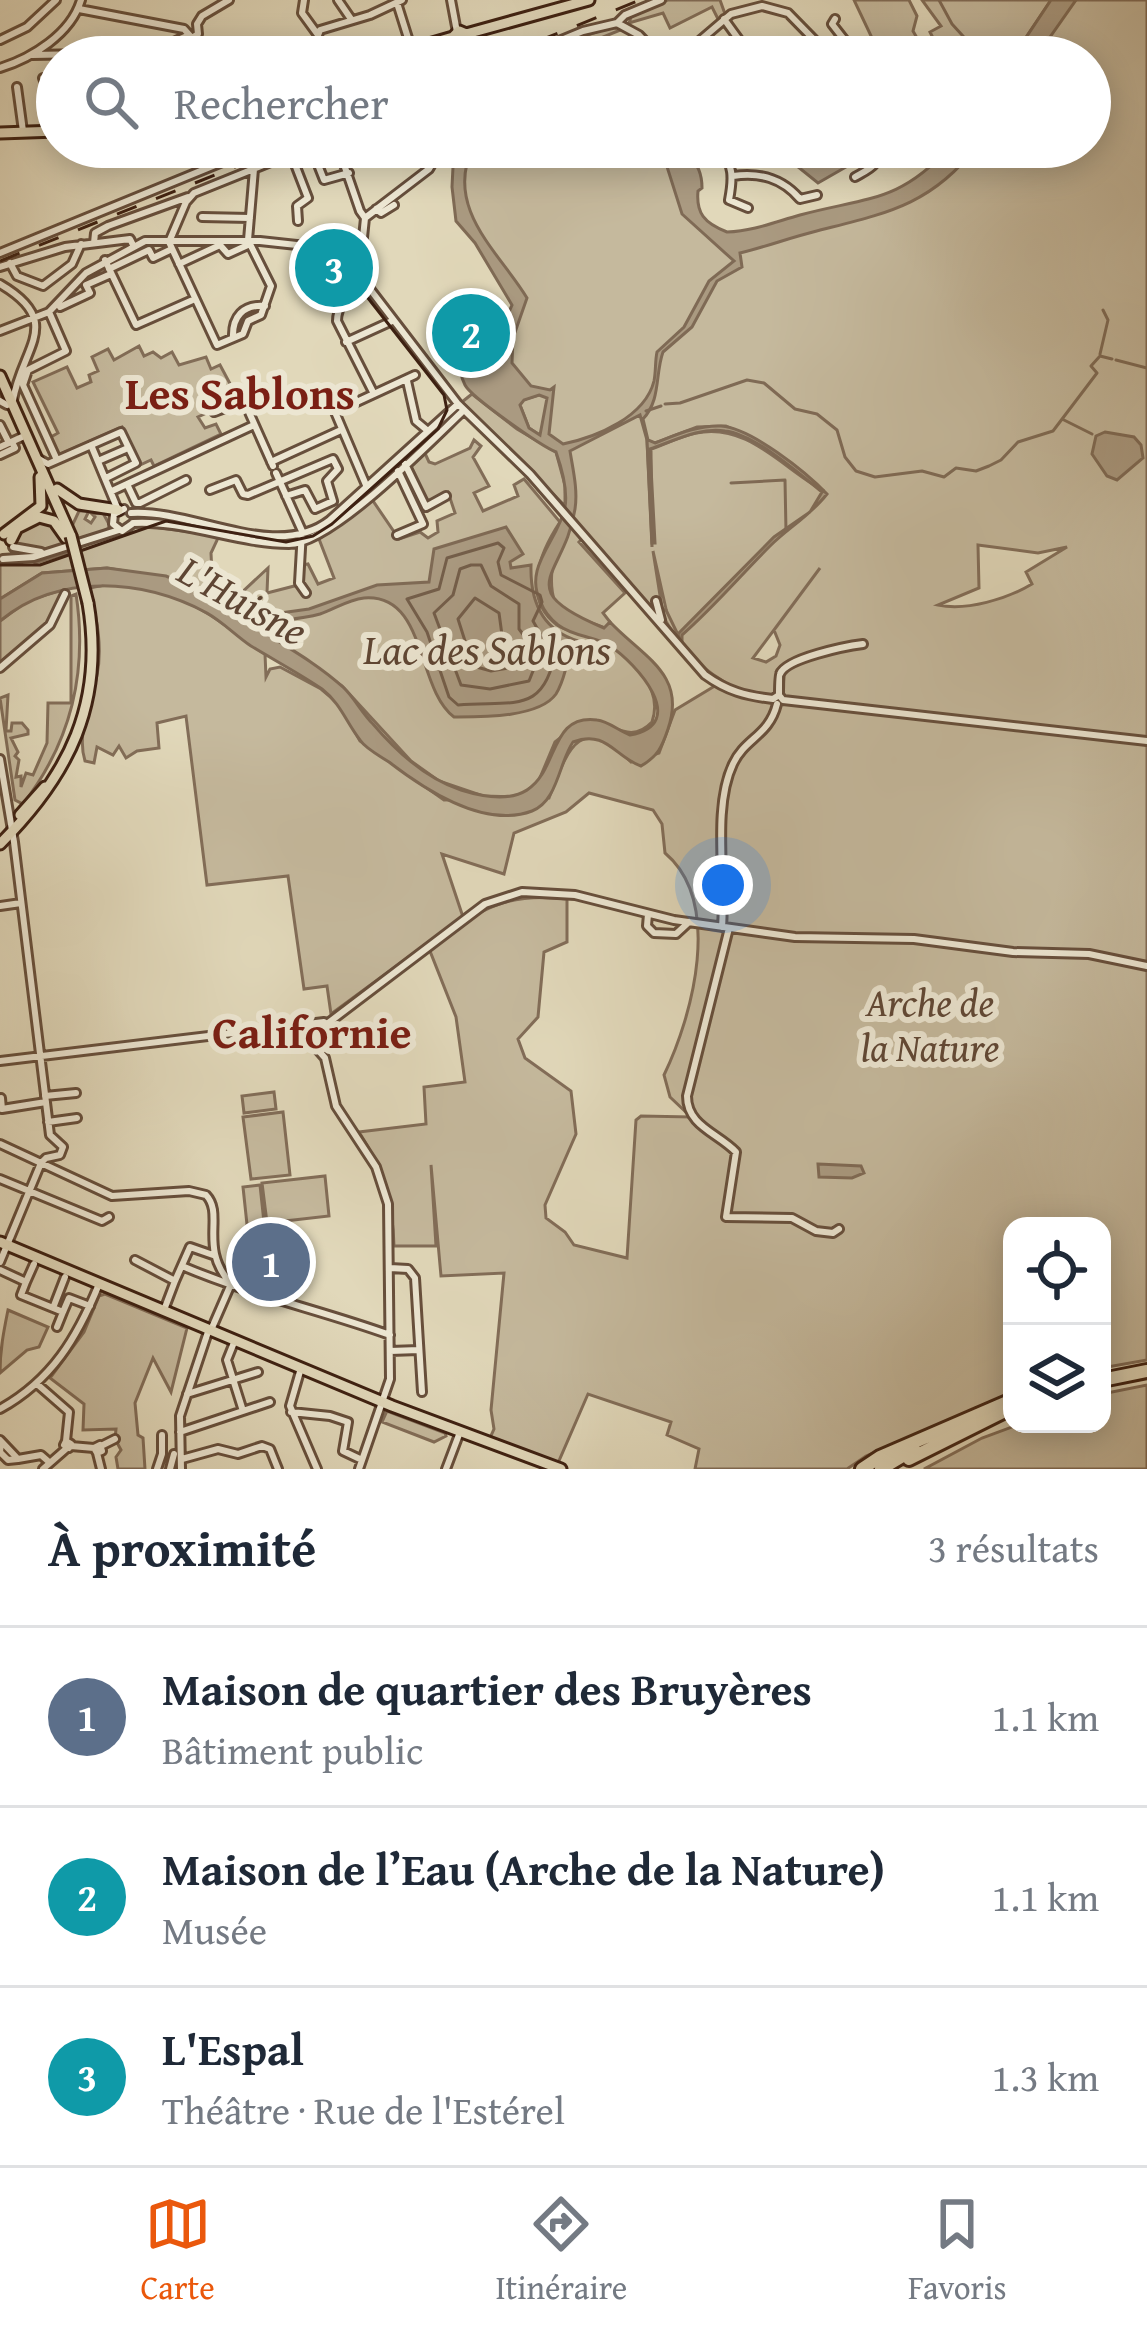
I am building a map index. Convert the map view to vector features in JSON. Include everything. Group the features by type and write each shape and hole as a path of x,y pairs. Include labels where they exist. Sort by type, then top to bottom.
{"highway":[{"path":"1111,1375 1147,1369"},
{"path":"862,1469 880,1456 1003,1407"},
{"path":"881,1469 928,1440 1003,1407"},
{"path":"893,1469 1003,1408"},
{"path":"902,1469 944,1439"}],"main road":[{"path":"479,36 548,6 586,0"},
{"path":"0,133 36,131"},
{"path":"0,377 9,445 40,477 69,537"},
{"path":"0,389 66,498 119,515"},
{"path":"7,834 56,781 76,740 90,680 92,634 86,603 69,537 39,459"},
{"path":"6,538 41,506 40,477"},
{"path":"69,537 71,518 78,509 119,515"},
{"path":"6,538 39,517 54,521 69,537"},
{"path":"7,834 62,758 79,711 88,649 86,603"},
{"path":"4,1243 384,1403 561,1469"}],"street":[{"path":"0,40 27,27 56,0"},
{"path":"185,36 202,16 229,0"},
{"path":"304,0 302,13 317,34 400,2 408,36"},
{"path":"338,0 351,19"},
{"path":"380,0 386,9"},
{"path":"451,0 457,36"},
{"path":"572,36 617,22 661,0"},
{"path":"50,36 80,4 189,34"},
{"path":"705,36 750,7 775,4 807,36"},
{"path":"835,19 832,24 841,36"},
{"path":"724,20 736,36"},
{"path":"617,22 641,36"},
{"path":"189,34 189,23 197,24"},
{"path":"32,55 36,51"},
{"path":"0,68 36,55"},
{"path":"16,87 23,131"},
{"path":"0,253 207,168"},
{"path":"296,168 308,198 297,206 298,220"},
{"path":"319,168 324,180 349,173"},
{"path":"347,168 365,218"},
{"path":"430,168 365,218 363,280 461,407 552,498 718,684 746,695 1147,741"},
{"path":"731,168 729,200 748,208"},
{"path":"856,177 870,168"},
{"path":"94,243 95,233 108,226 254,169 249,242 271,286 265,306 254,305 240,313 233,338 217,344 172,249 189,197"},
{"path":"733,176 772,178 800,199 818,195"},
{"path":"376,209 383,213 394,205"},
{"path":"202,217 250,218"},
{"path":"0,267 81,244 172,238 361,251"},
{"path":"178,264 220,245 228,254 249,242"},
{"path":"10,263 17,276 43,286 72,264 81,244"},
{"path":"60,307 90,293 86,285 129,244"},
{"path":"0,331 49,312 75,281 149,250 153,258 172,249"},
{"path":"108,268 136,325 195,299"},
{"path":"363,280 338,311 337,321 374,394"},
{"path":"0,284 21,297 35,316 35,341 7,403"},
{"path":"49,312 66,351 32,367 23,379 57,460"},
{"path":"346,342 392,320"},
{"path":"0,377 10,380 19,375"},
{"path":"368,490 335,412 411,377 416,421 428,431"},
{"path":"244,401 303,538 299,583 306,593"},
{"path":"119,515 133,523 162,522 271,542 303,538 335,526 428,431 461,407"},
{"path":"368,490 401,467 461,407"},
{"path":"0,425 9,445"},
{"path":"112,491 254,425"},
{"path":"210,490 236,480 248,496 275,470 340,430"},
{"path":"39,459 48,464 121,432 136,463 106,478"},
{"path":"91,445 126,530 133,523"},
{"path":"98,461 129,447"},
{"path":"275,470 328,458 338,469 327,481 333,501 320,509 312,506 301,488 286,496"},
{"path":"401,467 426,507 446,496"},
{"path":"398,535 423,524 401,467"},
{"path":"127,484 140,503 186,480"},
{"path":"56,550 6,538 2,559 21,560 56,550 98,538 119,515 158,512 273,537 303,538"},
{"path":"0,668 50,625 65,594"},
{"path":"656,601 662,624"},
{"path":"838,1229 816,1231 792,1218 726,1217 736,1152 687,1110 725,927 721,840 729,775 741,751 769,727 780,674 786,666 863,644"},
{"path":"0,759 50,1135 63,1149 41,1163 4,1243 0,1266 26,1282"},
{"path":"8,803 18,809 31,803"},
{"path":"0,1060 288,1028 312,1032 485,904 505,894 532,891 575,895 680,925 689,922 795,937 921,940 1016,952 1089,954 1147,966"},
{"path":"0,906 21,903"},
{"path":"648,914 647,926 654,933 676,934 680,925"},
{"path":"291,1412 348,1422 343,1451 360,1465 390,1379 389,1216 384,1186 336,1106 325,1058 312,1032"},
{"path":"1,1098 2,1108 76,1093"},
{"path":"48,1122 77,1118"},
{"path":"0,1144 112,1196 189,1191 206,1195 214,1204 213,1255 231,1284"},
{"path":"0,1179 102,1221 109,1217"},
{"path":"164,1310 190,1247 213,1255"},
{"path":"135,1260 175,1281"},
{"path":"34,1264 21,1295 63,1312"},
{"path":"182,1266 390,1335"},
{"path":"390,1268 414,1275 422,1392"},
{"path":"53,1308 65,1277"},
{"path":"0,1409 37,1384 66,1352 99,1283"},
{"path":"181,1469 180,1432 187,1394 231,1284"},
{"path":"59,1294 90,1306"},
{"path":"57,1327 69,1298"},
{"path":"235,1340 227,1360 243,1411"},
{"path":"390,1351 419,1350"},
{"path":"302,1368 290,1396 291,1412 319,1468"},
{"path":"187,1394 259,1372"},
{"path":"37,1384 69,1414 65,1423 68,1445"},
{"path":"180,1432 270,1402"},
{"path":"300,1431 310,1414"},
{"path":"446,1469 460,1432"},
{"path":"157,1469 162,1435"},
{"path":"68,1445 98,1449 115,1439"},
{"path":"1,1441 18,1459 34,1456 46,1466 68,1445"},
{"path":"162,1454 218,1449 238,1454 262,1446 270,1449 278,1469"},
{"path":"98,1449 101,1469"},
{"path":"516,1469 522,1455"},
{"path":"170,1469 180,1456"}],"green space":[{"path":"668,0 720,0 725,14 718,19 712,7 670,28 663,13 629,23 631,17"},
{"path":"854,0 909,0 917,16 916,36 871,36"},
{"path":"922,0 1051,0 1027,36 932,36 930,32 941,26"},
{"name":"Arche de la Nature","path":"1067,0 1147,0 1147,1360 1111,1366 1111,1217 1003,1217 1003,1398 866,1456 847,1469 695,1469 699,1449 667,1435 671,1422 588,1394 558,1463 490,1438 504,1273 441,1276 431,1165 436,1246 394,1246 385,1186 359,1132 426,1124 424,1087 465,1082 456,1017 428,946 477,914 508,901 567,899 567,942 544,952 538,1017 518,1039 525,1058 571,1091 576,1134 545,1205 546,1218 574,1245 627,1258 636,1120 641,1116 691,1117 670,1097 664,1075 685,1022 698,929 683,874 665,853 662,824 653,810 589,793 566,812 514,833 504,874 442,854 463,917 331,1014 327,986 304,989 288,876 207,885 186,716 157,723 159,748 126,758 119,746 113,755 97,747 94,763 85,761 84,728 99,653 90,588 120,585 152,590 210,615 265,654 266,677 270,669 280,667 321,689 340,705 360,741 444,800 549,798 570,752 587,738 599,739 631,762 659,753 675,710 723,681 695,659 666,622 653,551 662,608 652,612 585,536 579,542 625,593 603,613 610,622 605,628 555,603 553,561 568,500 568,479 562,458 546,437 547,403 541,436 529,428 520,405 539,395 529,392 504,365 515,320 512,295 459,217 460,168 692,168 692,215 733,241 899,199 937,168 1111,168 1111,36 1040,36","holes":["726,426 751,437 824,491 732,434 715,431 685,436 651,449 652,547 647,441 655,443 697,427","978,545 1038,553 1067,547 1026,572 1032,584 1022,589 974,605 938,605 979,588","820,568 774,630 780,645 776,656 766,662 753,658"]},
{"path":"613,26 623,29 606,36 585,36"},
{"path":"139,346 144,356 153,352 161,358 172,352 179,365 206,357 211,369 220,365 235,393 207,405 209,412 198,417 205,428 216,424 221,434 154,466 151,460 140,465 122,427 58,455 51,437 58,433 33,382 67,367 77,388 91,382 89,375 98,371 92,357 108,349 114,360"},
{"path":"472,394 556,452 565,506 462,402"},
{"path":"474,440 481,446 473,457 489,486 474,493 483,511 518,496 514,485 524,479 560,522 538,575 539,602 546,614 562,628 602,642 634,664 649,685 655,709 652,722 635,732 582,721 555,742 539,780 520,797 483,796 439,781 411,761 342,686 235,611 179,580 107,568 42,573 0,599 0,563 21,563 8,558 14,550 37,553 35,563 139,525 219,536 211,553 212,574 240,594 268,568 267,593 302,584 302,565 308,564 318,584 334,578 319,539 371,498 399,539 420,532 428,538 438,532 437,521 455,513 448,492 426,502 407,462 423,449 435,464 470,448"},
{"path":"79,511 89,511 85,519 91,523 92,514 103,513 110,526 105,532 76,539 72,526"},
{"path":"37,519 53,522 63,545 41,550 14,543 15,533"},
{"path":"64,589 50,625 0,668 0,621 27,601"},
{"path":"76,594 80,651 72,705 53,756 23,804 15,800 0,698 8,695 6,731 11,731 12,723 22,723 28,730 28,734 11,738 18,752 16,777 21,776 21,787 26,773 33,775 47,743 48,703 71,703 71,596"},
{"path":"274,1092 276,1109 244,1113 242,1096"},
{"path":"283,1112 290,1175 251,1179 243,1117"},
{"path":"325,1176 329,1216 267,1223 262,1183"},
{"path":"260,1185 266,1241 254,1243 248,1234 243,1187"},
{"path":"105,1294 187,1328 171,1392 153,1358 135,1403 145,1469 118,1469 116,1457 121,1450 116,1429 83,1430 84,1404 50,1378 84,1332 99,1296"},
{"path":"8,1310 48,1327 39,1347 27,1350 0,1373 1,1348"},
{"path":"1147,1385 1147,1469 924,1469 1003,1430 1111,1433 1111,1392"},
{"path":"387,1411 446,1436 434,1442 382,1422"}],"water":[{"path":"1051,0 1076,0 1051,36 1027,36"},
{"name":"Lac des Sablons","path":"453,168 466,168 470,210 527,298 513,338 512,363 531,386 554,387 549,434 563,444 604,430 641,405 654,381 657,352 684,327 709,281 734,261 682,214 667,168 698,168 700,211 712,225 727,232 881,195 928,168 958,168 903,205 740,253 742,267 717,281 692,327 663,352 655,395 643,419 648,440 655,443 712,426 747,434 792,463 827,494 810,512 822,492 776,456 737,434 696,433 650,449 652,543 647,440 640,415 570,451 575,509 550,591 575,614 604,628 610,622 667,680 672,710 655,755 641,766 594,739 573,742 541,806 514,815 475,811 420,784 366,746 322,689 213,617 182,602 129,588 74,588 23,605 0,621 0,599 42,573 107,568 166,576 235,611 273,614 309,609 377,585 429,582 434,549 506,527 523,554 510,562 511,568 531,565 536,602 547,622 578,641 556,694 537,708 454,717 433,686 410,626 384,601 358,599 320,614 263,623 260,630 348,692 413,763 461,790 497,797 521,793 537,781 564,732 577,722 597,720 630,735 648,729 656,719 657,706 644,679 610,646 558,625 536,590 539,566 565,507 564,479 556,452 492,410 463,382 460,357 467,365 472,357 483,366 490,361 487,351 460,350 460,342 474,343 500,332 512,305 475,243 456,221","holes":["539,395 547,398 540,435 529,428 520,405"]},
{"path":"799,168 844,168 818,183"},
{"path":"1105,432 1134,437 1141,445 1143,458 1117,480 1107,476 1092,454 1096,436"},
{"path":"810,512 682,635 680,644 678,634 774,537"},
{"path":"818,1164 861,1166 864,1173 852,1178 819,1177"}],"waterway":[{"path":"939,0 963,36"},
{"path":"1100,354 1108,320 1103,310"},
{"path":"665,404 747,380 764,383 795,409 817,414 837,430 845,457 856,471 875,477 922,471 944,477 956,468 976,471 989,466 1018,442 1053,431 1097,373 1091,366 1100,356 1112,359"},
{"path":"1116,360 1147,368"},
{"path":"646,411 661,406"},
{"path":"1062,419 1092,434"},
{"path":"731,483 785,480 786,531"},
{"path":"666,610 681,641"}],"tram line":[{"path":"0,565 40,565 166,521 286,542 313,536 332,524 438,429 447,410 444,395 357,284 354,256"}],"railway":[{"path":"551,36 640,0"},
{"path":"0,261 232,168"}],"place":[{"name":"L'Espal","path":"334,268"},
{"name":"Maison de l’Eau (Arche de la Nature)","path":"471,333"},
{"name":"Maison de quartier des Bruyères","path":"271,1262"}],"district":[{"name":"Les Sablons","path":"240,393"},
{"name":"Californie","path":"312,1032"}],"water label":[{"name":"L'Huisne","path":"243,600"}]}
